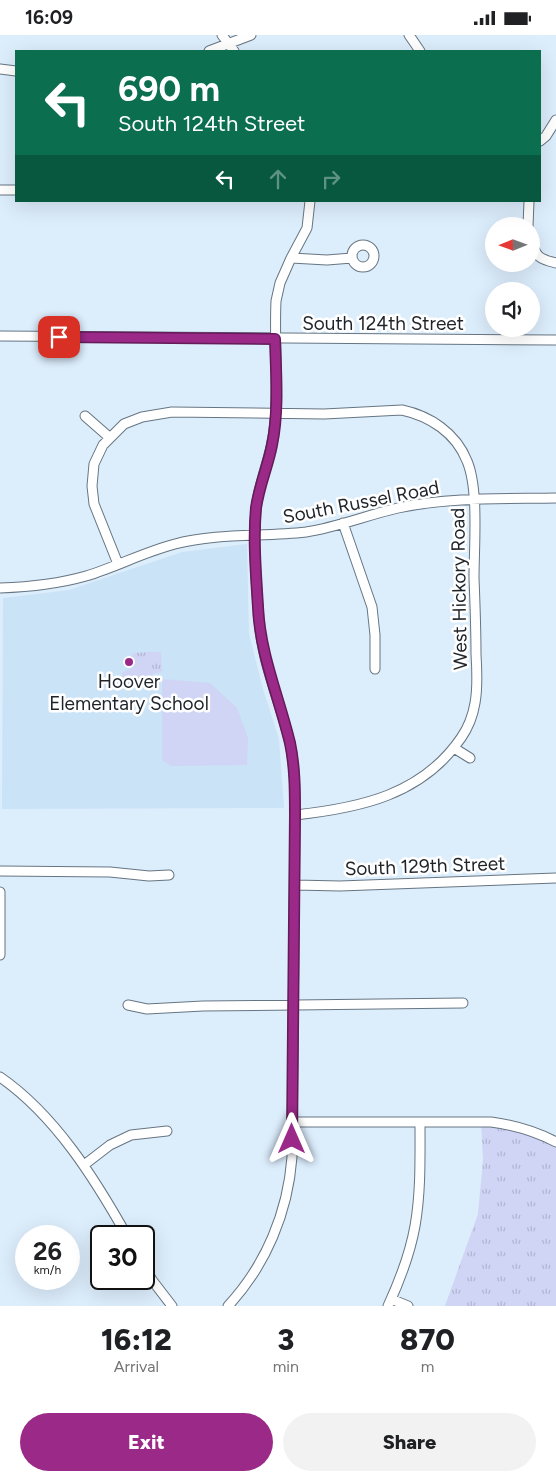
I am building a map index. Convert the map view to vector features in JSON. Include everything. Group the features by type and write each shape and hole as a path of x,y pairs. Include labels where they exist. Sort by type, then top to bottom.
{"street":[{"path":"222,35 231,48"},
{"path":"217,50 231,48 251,35"},
{"path":"409,35 419,50"},
{"path":"0,69 15,71"},
{"path":"541,140 546,136 556,120"},
{"path":"0,190 15,190"},
{"path":"228,1306 242,1290 258,1265 276,1228 285,1204 291,1176 294,773 290,743 260,635 256,508 272,444 275,414 276,301 280,283 306,228 310,202"},
{"path":"528,217 529,202"},
{"path":"291,257 328,260 352,258"},
{"path":"540,258 542,260 556,263"},
{"name":"South 124th Street","path":"0,336 556,340"},
{"name":"West Hickory Road","path":"109,437 124,424 142,417 172,413 349,413 393,409 421,415 442,427 461,448 470,472 474,500 476,691 466,730 454,748 430,770 397,793 340,809 295,815"},
{"path":"85,416 109,437 97,456 92,474 92,486 94,504 118,564"},
{"name":"South Russel Road","path":"0,588 39,586 66,581 174,544 212,537 309,531 414,505 474,500 556,498"},
{"path":"343,523 372,607 375,635 374,669"},
{"path":"454,748 470,758"},
{"path":"0,871 110,872 149,876 169,875"},
{"name":"South 129th Street","path":"294,885 556,878"},
{"path":"0,892 0,955"},
{"path":"128,1005 147,1009 203,1006 293,1007 463,1003"},
{"path":"0,1077 30,1101 84,1165 121,1225"},
{"path":"292,1122 491,1122 530,1130 556,1142"},
{"path":"408,1306 390,1303 402,1272 415,1227 419,1187 420,1122"},
{"path":"84,1165 110,1145 125,1138 138,1134 167,1131"},
{"path":"155,1282 172,1306"}],"shaded area":[{"name":"Hoover Elementary School","path":"247,544 249,634 263,689 279,739 284,808 2,809 3,598 69,590 182,552"}],"green space":[{"path":"161,652 162,672 152,674 152,687 123,688 122,673 133,667 133,663 129,662 129,658 133,653"},
{"path":"162,679 210,683 237,708 248,738 247,765 171,766 162,760"},
{"path":"481,1122 510,1125 556,1142 556,1306 445,1306 478,1214 483,1160"}],"place":[{"name":"Hoover Elementary School","path":"129,662"}],"route":[{"path":"59,337 275,339 276,400 274,428 272,444 259,492 255,523 260,635 290,743 294,773 292,1139"}]}
